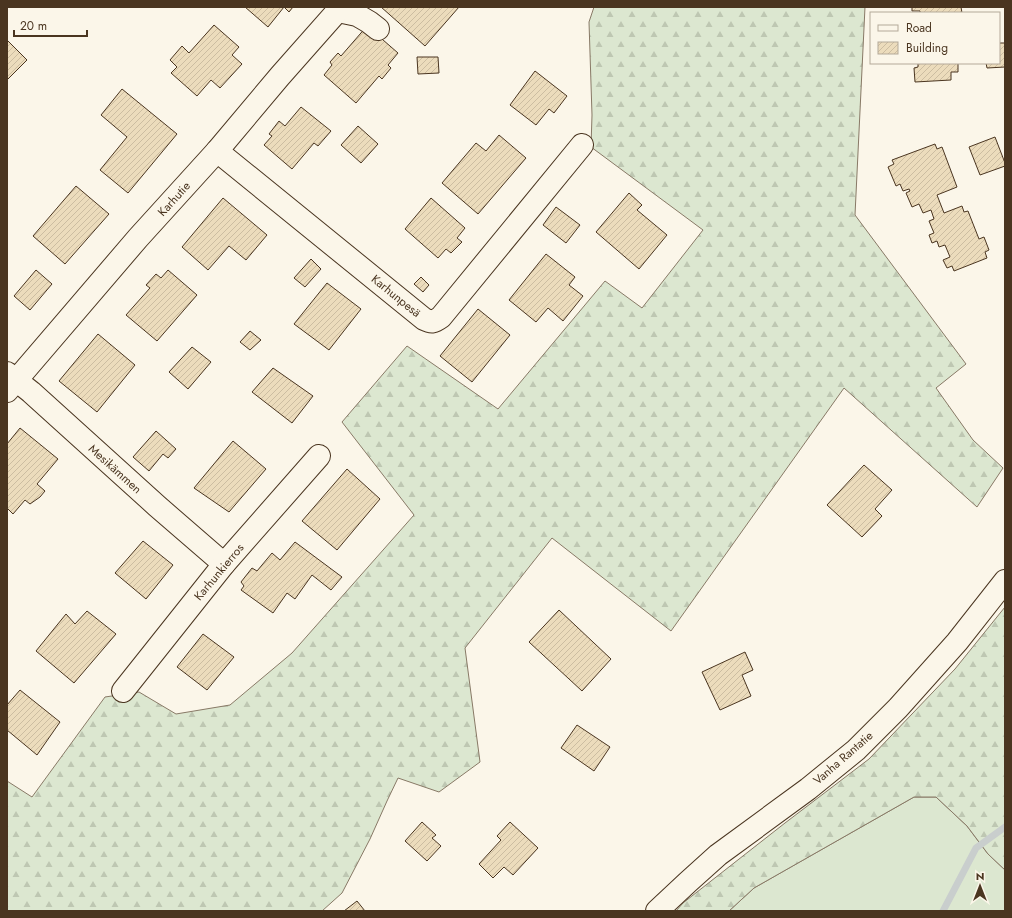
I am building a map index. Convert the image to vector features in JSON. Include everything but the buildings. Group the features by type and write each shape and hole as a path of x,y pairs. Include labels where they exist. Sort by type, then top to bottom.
{"street":[{"path":"340,9 357,15 378,29"},
{"name":"Karhutie","path":"10,381 217,151 280,76 340,9"},
{"name":"Karhunpesä","path":"217,151 429,322 436,321 441,317 582,145"},
{"name":"Mesikämmen","path":"10,381 31,392 157,506 224,564"},
{"name":"Karhunkierros","path":"123,691 224,564 319,456"},
{"name":"Vanha Rantatie","path":"657,911 718,855 808,789 856,750 898,708 957,642 1005,580"}],"green space":[{"path":"594,7 865,7 855,215 966,364 936,388 973,440 1003,468 977,507 844,388 671,631 552,538 465,648 480,762 439,792 398,778 370,839 342,893 322,911 7,911 7,781 32,797 105,697 139,692 176,714 230,705 292,653 414,515 342,422 407,346 498,409 605,281 642,308 703,230 591,147 592,115 589,22"},
{"path":"1005,607 1005,870 988,854 967,826 936,797 914,797 754,888 729,911 676,911 683,903 869,759 955,669"},
{"path":"914,797 936,797 967,826 988,854 1005,870 1005,911 729,911 754,888"}],"waterway":[{"path":"943,911 976,848 1005,827"}]}
